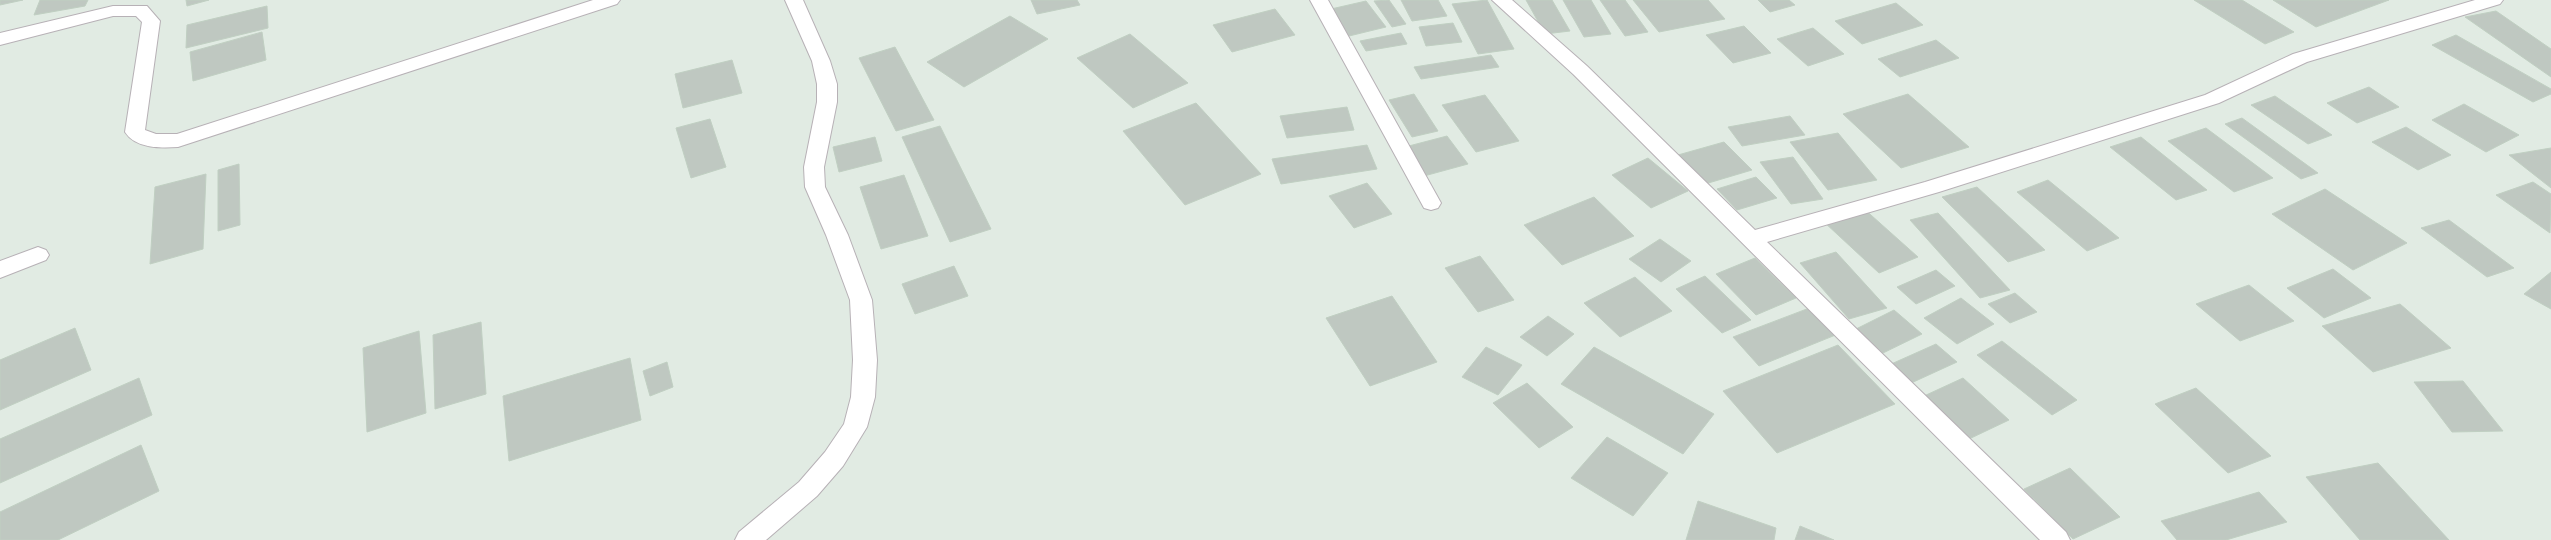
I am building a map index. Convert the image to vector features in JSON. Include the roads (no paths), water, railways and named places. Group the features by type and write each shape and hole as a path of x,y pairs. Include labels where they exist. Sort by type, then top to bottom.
{"street":[{"path":"0,39 113,11 141,10 151,21 136,132 144,139 157,142 178,140 611,0"},
{"path":"748,540 808,489 834,459 855,427 863,397 865,353 861,300 837,235 815,186 814,167 827,102 827,84 821,61 794,0"},
{"path":"1319,0 1431,203"},
{"path":"1501,0 1580,70 2057,540"},
{"path":"1750,239 1932,186 2076,140 2212,99 2300,58 2494,0"},
{"path":"0,270 38,255"}]}
